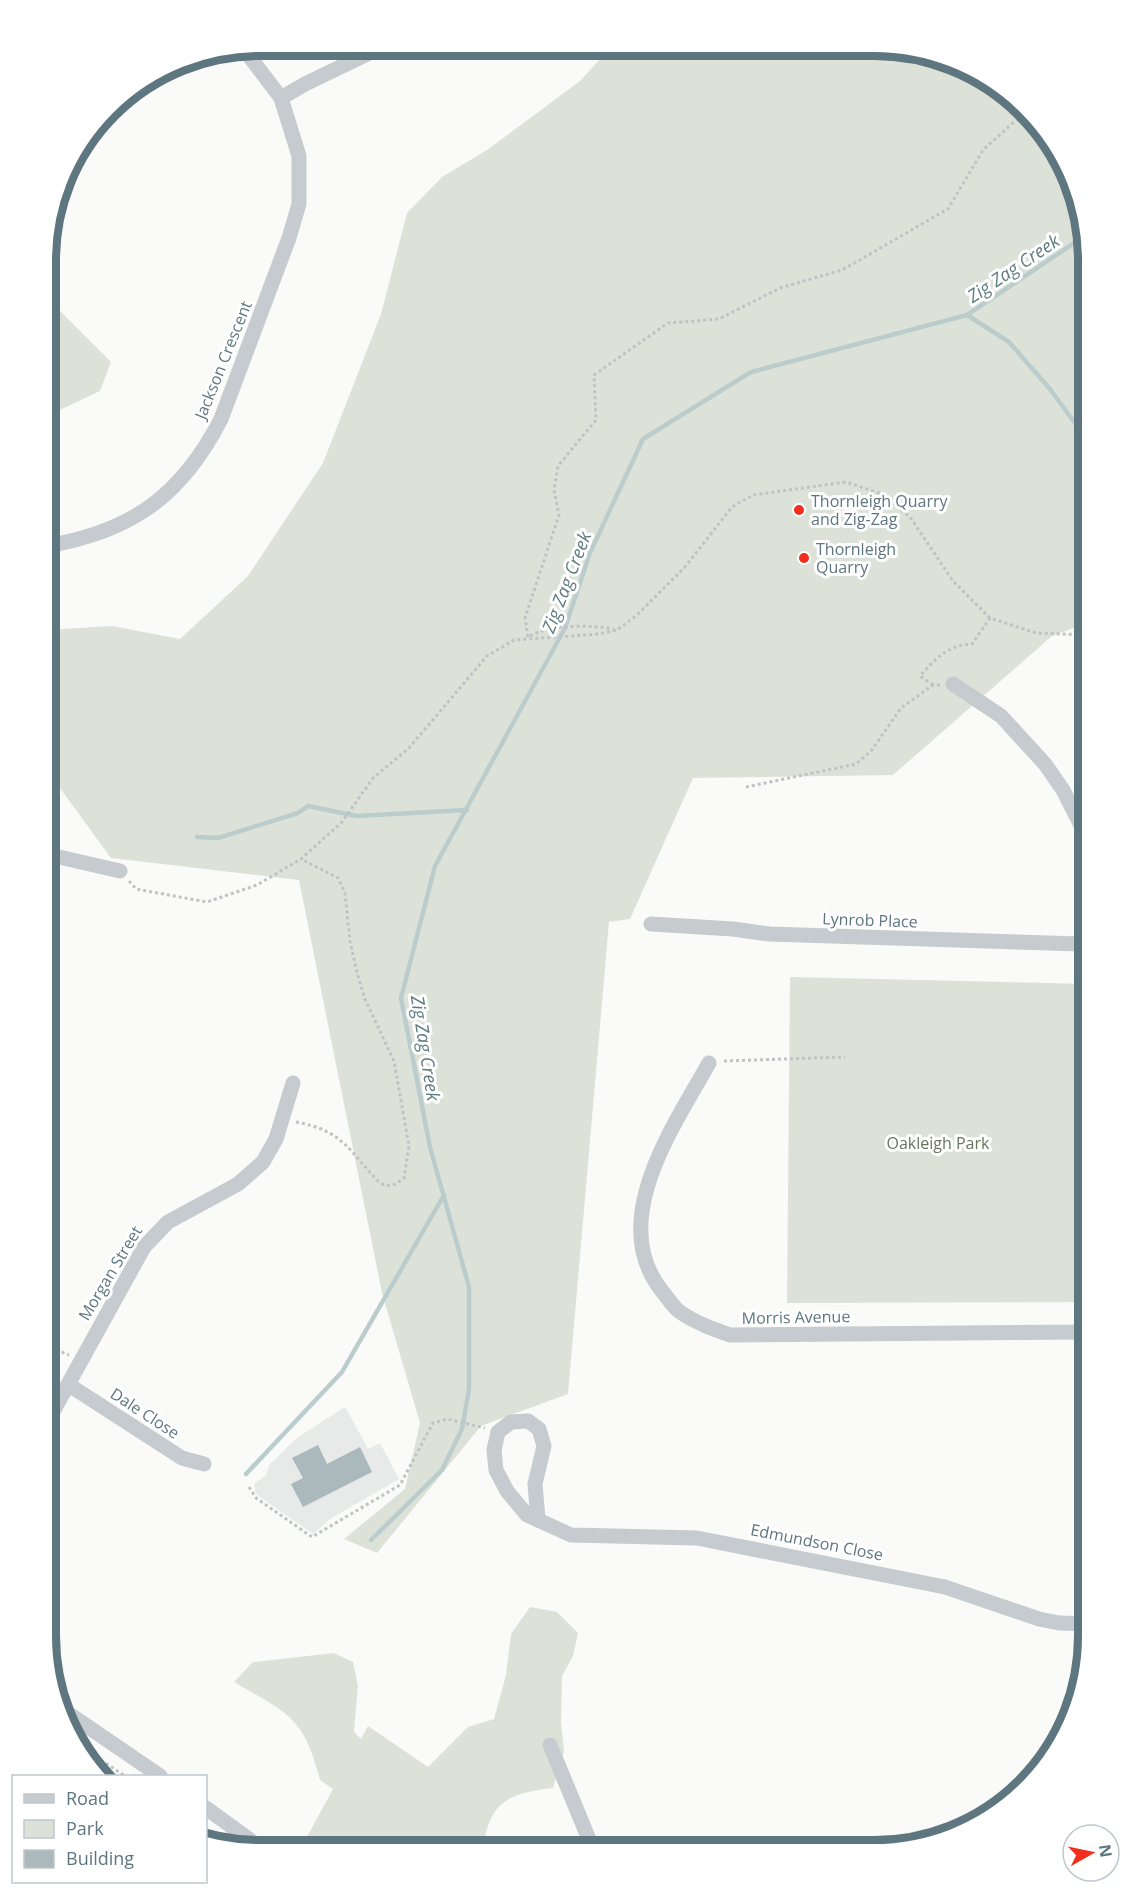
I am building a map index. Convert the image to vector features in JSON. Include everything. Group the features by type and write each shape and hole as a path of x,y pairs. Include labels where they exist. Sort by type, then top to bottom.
{"street":[{"name":"Jackson Crescent","path":"56,544 99,533 147,510 180,481 210,441 221,418 290,238 299,204 299,156 281,98 249,56"},
{"path":"281,98 363,56"},
{"path":"953,684 1001,716 1045,764 1068,798 1078,818"},
{"path":"56,856 120,871"},
{"name":"Lynrob Place","path":"651,924 733,928 769,934 1078,944"},
{"name":"Morris Avenue","path":"710,1063 659,1154 642,1202 643,1255 656,1283 678,1311 701,1324 730,1335 1077,1332"},
{"name":"Morgan Street","path":"56,1407 144,1247 157,1231 238,1184 263,1162 276,1139 292,1083"},
{"name":"Dale Close","path":"69,1385 182,1458 204,1464"},
{"name":"Edmundson Close","path":"538,1519 535,1484 544,1446 538,1429 528,1421 511,1422 498,1432 494,1450 496,1470 517,1505 527,1515 555,1530 588,1538 698,1538 945,1587 1039,1619 1059,1623 1077,1623"},
{"path":"73,1716 159,1775"},
{"path":"550,1745 589,1840"},
{"path":"207,1809 249,1839"}],"path":[{"path":"528,637 525,618 559,516 554,490 558,466 596,420 594,375 668,324 719,319 780,288 842,270 948,209 983,150 1020,117"},
{"path":"120,871 135,889 207,902 257,885 301,859 342,822 349,808 373,778 409,748 487,656 514,640 528,637 599,634 617,630 636,616 685,567 732,507 753,495 846,482 879,492 909,517 953,581 990,618 1036,633 1078,635"},
{"path":"933,686 920,676 935,659 955,644 972,644 990,618"},
{"path":"528,637 537,632 565,628 617,630"},
{"path":"746,787 856,764 872,751 901,708 933,686 953,684"},
{"path":"301,859 338,878 345,893 350,941 365,999 394,1061 409,1146 404,1179 387,1187 380,1183 342,1139 311,1125"},
{"path":"710,1063 747,1059 790,1060 845,1057"},
{"path":"56,1350 81,1360"},
{"path":"249,1487 256,1498 312,1537 400,1485 433,1423 447,1419 482,1426"},
{"path":"96,1756 124,1775"}],"shaded area":[{"path":"345,1407 368,1449 380,1443 399,1479 330,1519 313,1534 256,1494 254,1484 266,1475 270,1464 298,1437"}],"green space":[{"path":"603,56 900,57 926,62 951,71 998,98 1018,115 1050,158 1062,182 1074,220 1078,260 1078,627 1052,636 893,775 693,778 630,919 609,922 568,1394 481,1426 377,1553 344,1539 405,1489 420,1423 382,1293 299,880 111,858 56,783 56,629 112,626 180,639 248,576 323,463 381,314 407,213 442,177 487,150 580,81"},
{"path":"56,307 111,362 100,391 56,412"},
{"name":"Oakleigh Park","path":"790,977 1077,984 1077,1302 787,1303"},
{"path":"530,1607 557,1612 578,1633 573,1656 562,1676 561,1722 564,1751 553,1788 524,1793 503,1803 490,1820 485,1840 305,1840 333,1789 320,1780 307,1742 291,1719 268,1701 234,1682 253,1662 334,1653 353,1662 358,1686 354,1732 361,1739 368,1726 428,1767 468,1727 494,1719 506,1675 511,1634"}],"building":[{"path":"318,1445 327,1464 360,1447 372,1472 303,1507 291,1484 303,1478 292,1458"}],"waterway":[{"name":"Zig Zag Creek","path":"371,1540 442,1470 462,1429 469,1389 469,1287 430,1147 401,998 435,866 565,628 590,553 643,439 751,372 967,315 1076,241"},
{"path":"967,315 1009,342 1050,389 1078,427"},
{"path":"197,837 218,838 298,813 308,806 357,816 467,810"},
{"name":"Zig Zag Creek","path":"246,1474 342,1372 444,1195"}],"place":[{"name":"Thornleigh Quarry and Zig-Zag","path":"799,510"},
{"name":"Thornleigh Quarry","path":"804,558"}]}
